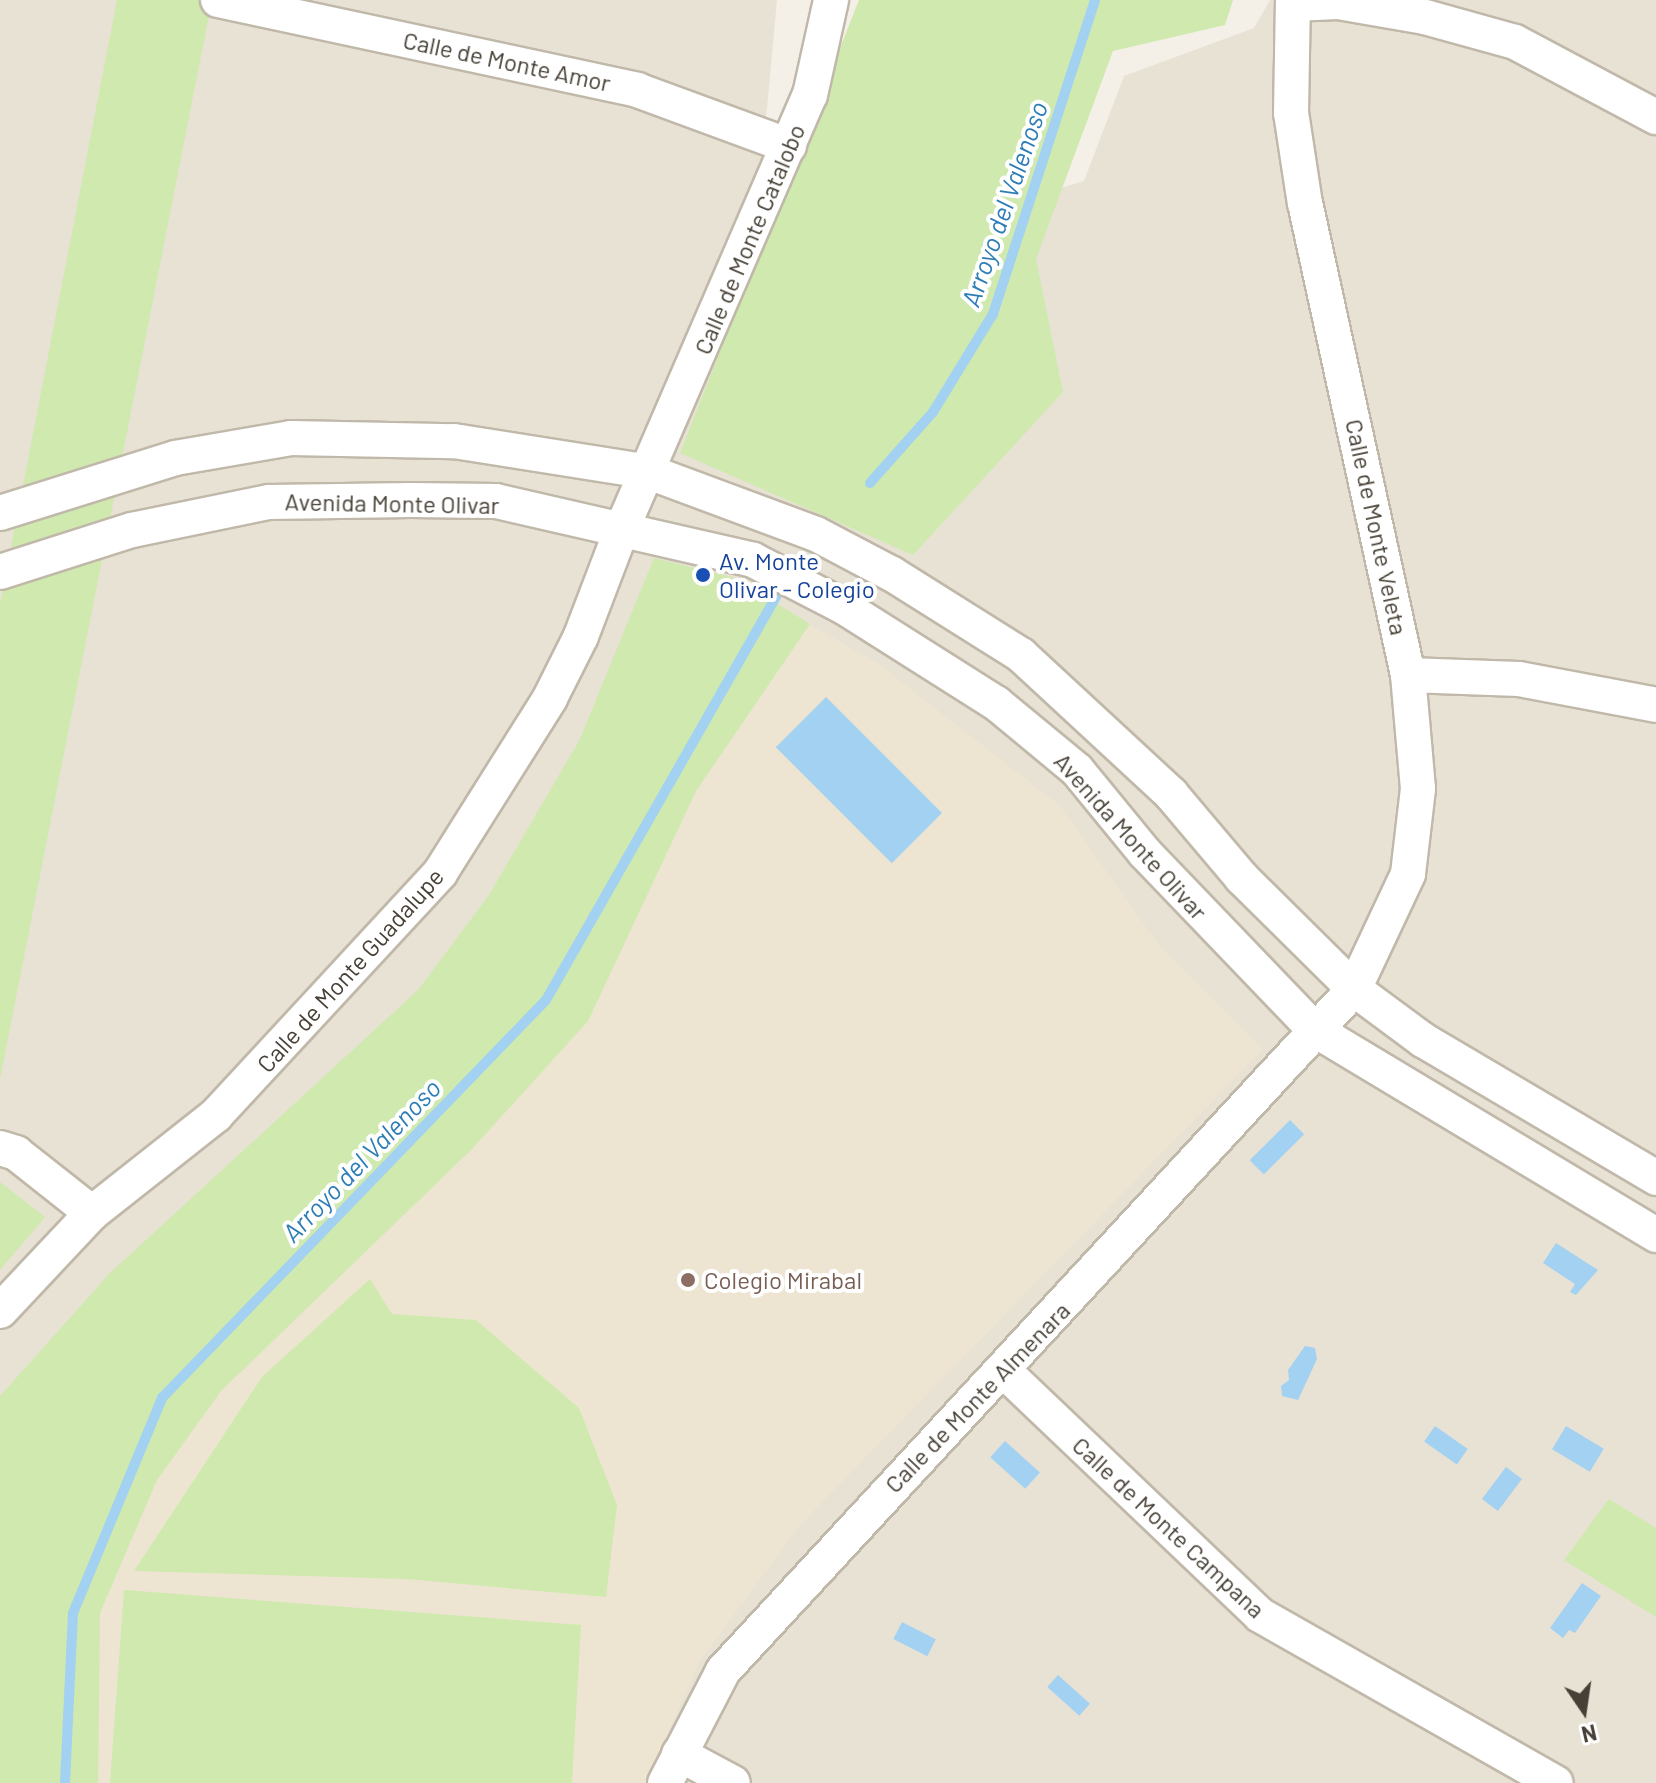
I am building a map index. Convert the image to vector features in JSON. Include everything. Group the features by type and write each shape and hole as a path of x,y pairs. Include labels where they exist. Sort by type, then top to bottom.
{"street":[{"name":"Calle de Monte Amor","path":"218,0 637,90 789,146"},
{"name":"Calle de Monte Catalobo","path":"649,472 810,95 831,0"},
{"path":"1293,2 1353,4 1425,17 1515,42 1656,117"},
{"name":"Calle de Monte Veleta","path":"1293,2 1291,113 1305,204 1408,675 1418,789 1408,874 1354,989 1315,1030"},
{"name":"Avenida Monte Olivar","path":"0,513 175,458 291,438 454,441 649,472 816,534 892,574 1021,655 1171,794 1242,878 1354,989 1423,1040 1656,1178"},
{"name":"Calle de Monte Guadalupe","path":"0,1311 92,1213 216,1115 440,873 550,698 581,636 621,531 649,472"},
{"name":"Avenida Monte Olivar","path":"0,572 132,530 269,502 496,501 753,560 844,607 996,703 1077,770 1145,853 1315,1030 1656,1235"},
{"path":"1408,675 1519,679 1656,705"},
{"name":"Calle de Monte Almenara","path":"672,1768 723,1671 848,1531 1005,1372 1315,1030"},
{"path":"0,1148 16,1153 92,1213"},
{"name":"Calle de Monte Campana","path":"1005,1372 1260,1615 1556,1783"},
{"path":"672,1768 733,1783"}],"shaded area":[{"path":"0,0 777,0 751,282 1084,181 1124,76 1254,28 1270,0 1656,0 1656,1783 0,1783"},
{"name":"Colegio Mirabal","path":"810,624 880,665 1060,806 1158,944 1263,1049 800,1525 699,1662 647,1783 98,1783 100,1613 157,1480 221,1391 470,1151 588,1021 696,791"}],"green space":[{"path":"117,0 212,0 0,1079 0,604"},
{"path":"859,0 1233,0 1225,25 1113,51 1036,259 1063,392 913,555 680,453"},
{"path":"654,558 736,578 810,624 696,791 588,1021 470,1151 221,1391 157,1480 100,1613 98,1783 0,1783 0,1396 110,1273 418,990 489,895 580,739"},
{"path":"0,1182 45,1217 0,1270"},
{"path":"370,1279 392,1314 476,1320 579,1408 617,1505 606,1597 407,1579 134,1571 262,1377"},
{"path":"1609,1499 1656,1528 1656,1617 1564,1560"},
{"path":"124,1590 581,1625 572,1783 110,1783"}],"water":[{"path":"826,697 942,813 892,863 776,747"},
{"path":"1290,1120 1304,1134 1264,1174 1250,1160"},
{"path":"1556,1243 1598,1270 1576,1295 1570,1292 1575,1284 1543,1263"},
{"path":"1305,1346 1315,1348 1317,1359 1298,1400 1282,1396 1281,1386 1289,1380 1288,1370"},
{"path":"1435,1426 1468,1449 1457,1465 1424,1442"},
{"path":"1566,1426 1604,1449 1590,1472 1552,1449"},
{"path":"1005,1441 1040,1472 1025,1489 990,1457"},
{"path":"1506,1467 1522,1479 1498,1511 1482,1499"},
{"path":"1582,1583 1601,1596 1575,1633 1569,1630 1563,1638 1550,1628"},
{"path":"902,1622 936,1639 927,1656 893,1639"},
{"path":"1058,1675 1090,1704 1079,1716 1047,1687"}],"waterway":[{"name":"Arroyo del Valenoso","path":"870,483 933,412 993,314 1095,0"},
{"name":"Arroyo del Valenoso","path":"65,1783 73,1613 162,1398 546,1000 779,592"}],"place":[{"name":"Av. Monte Olivar - Colegio","path":"703,575"},
{"name":"Colegio Mirabal","path":"688,1280"}]}
